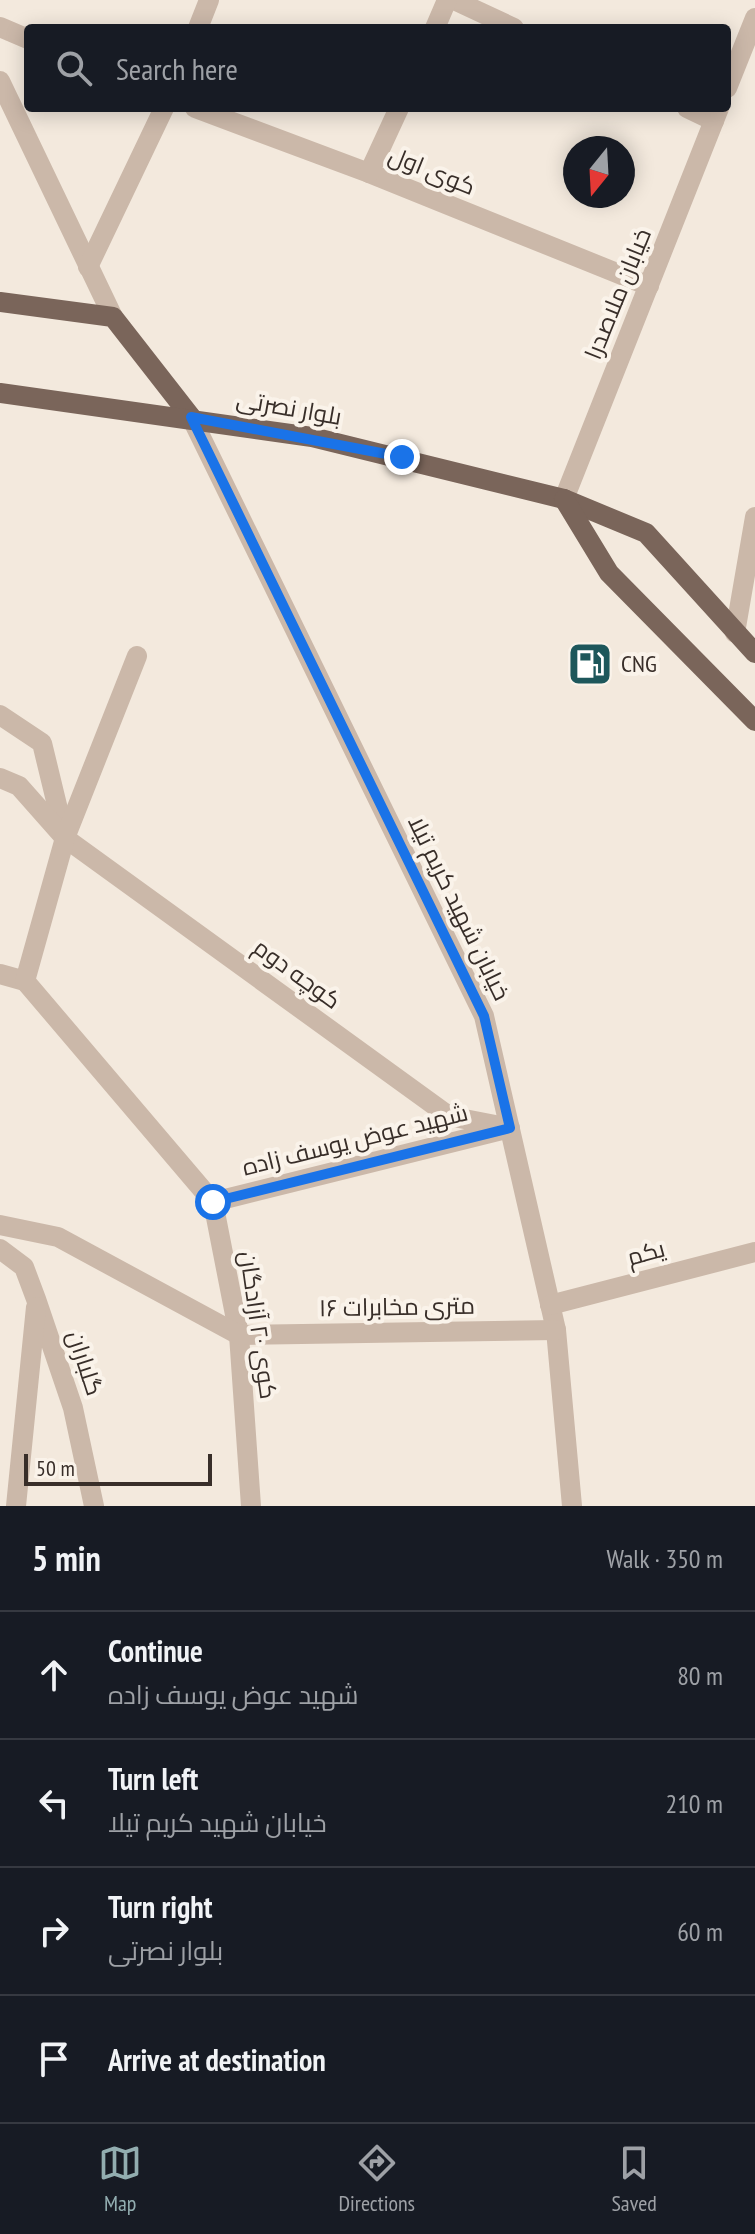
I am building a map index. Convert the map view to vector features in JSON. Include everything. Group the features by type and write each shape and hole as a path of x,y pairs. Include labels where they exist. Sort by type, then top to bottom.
{"main road":[{"path":"0,302 113,317 191,417"},
{"name":"بلوار نصرتی","path":"0,393 191,417 402,457 564,499 646,533 755,653"},
{"path":"564,499 609,573 755,721"}],"street":[{"path":"200,24 209,0"},
{"path":"437,24 447,0"},
{"path":"454,0 505,24"},
{"path":"731,78 755,18"},
{"path":"0,27 24,37"},
{"path":"0,81 113,317"},
{"path":"88,267 162,112"},
{"name":"کوی اول","path":"206,112 369,173 649,286"},
{"path":"369,173 397,112"},
{"name":"خیابان ملاصدرا","path":"564,499 717,114"},
{"name":"خیابان شهید کریم تیلا","path":"191,417 484,1016 556,1330 572,1506"},
{"path":"735,633 755,517"},
{"path":"0,974 25,981 65,838 137,656"},
{"path":"0,715 42,743 65,838"},
{"name":"کوچه دوم","path":"0,778 19,786 65,838 449,1116 510,1128"},
{"name":"کوی ۲۰ آزادگان","path":"25,981 213,1202 239,1335 251,1506"},
{"name":"شهید عوض یوسف زاده","path":"213,1202 510,1128"},
{"path":"0,1225 58,1237 239,1335"},
{"name":"گلباران","path":"0,1249 24,1267 36,1299 73,1408 94,1506"},
{"name":"یکم","path":"550,1305 755,1252"},
{"path":"16,1506 36,1299"},
{"name":"۱۶ متری مخابرات","path":"239,1335 556,1330"}],"place":[{"name":"CNG","path":"590,664"}],"route":[{"path":"213,1202 510,1128 484,1016 191,417 312,437 402,457"}]}
